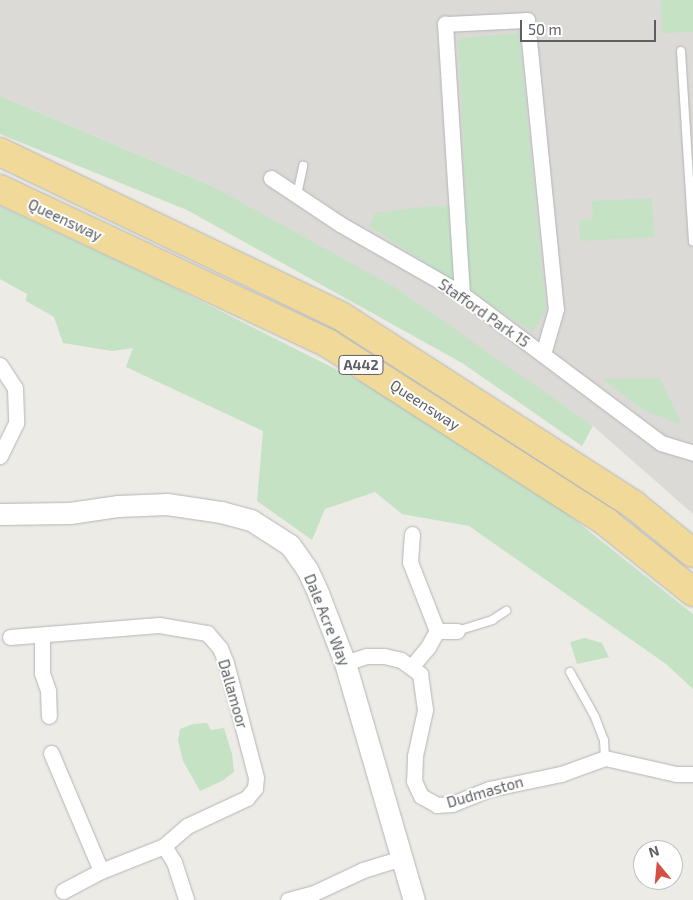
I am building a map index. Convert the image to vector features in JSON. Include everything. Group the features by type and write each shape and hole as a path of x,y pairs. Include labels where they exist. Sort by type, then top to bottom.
{"highway":[{"name":"Queensway","path":"0,152 342,316 634,504 693,553"},
{"name":"Queensway","path":"0,189 329,344 606,522 693,592"}],"street":[{"path":"462,294 445,24 527,20 556,309 543,354"},
{"name":"Stafford Park 15","path":"271,178 340,224 462,294 661,443 693,453"},
{"path":"0,365 15,388 16,422 0,456"},
{"name":"Dale Acre Way","path":"0,514 70,512 118,506 167,504 221,512 251,520 290,545 307,569 345,663 414,900"},
{"path":"412,534 410,562 437,631"},
{"name":"Dallamoor","path":"10,637 159,625 208,633 220,648 252,756 256,776 255,788 247,798 186,826 164,846"},
{"path":"345,663 367,656 384,656 412,666 428,647 437,631"},
{"path":"437,631 458,631"},
{"path":"42,635 42,673 48,690 49,716"},
{"name":"Dudmaston","path":"412,666 420,674 425,710 415,756 414,780 422,796 437,805 452,804 489,789 561,774 606,758"},
{"path":"51,753 101,871"},
{"path":"606,758 676,774 693,774"},
{"path":"63,891 101,871 164,846 174,862 186,900"},
{"path":"288,900 314,893 363,870 402,858"}],"lane":[{"path":"681,51 693,242"},
{"path":"297,195 303,166"},
{"path":"458,631 492,620 506,611"},
{"path":"570,672 595,717 604,740 606,758"}],"shaded area":[{"path":"0,0 693,0 693,514 593,426 212,186 0,96"}],"green space":[{"path":"661,0 693,0 693,32 662,33"},
{"path":"519,33 546,311 533,332 369,226 375,213 431,206 466,206 458,38"},
{"path":"0,96 212,186 396,288 593,426 582,446 462,363 187,210 0,134"},
{"path":"652,198 654,237 580,241 579,220 593,219 592,201"},
{"path":"0,206 165,283 383,393 560,508 693,614 693,689 666,664 469,526 402,514 375,492 325,509 312,540 257,501 263,431 126,367 133,348 112,351 63,343 54,317 26,301 27,294 0,279"},
{"path":"660,378 682,425 644,410 602,379"},
{"path":"585,638 602,643 609,657 577,664 570,642"},
{"path":"207,723 211,730 224,728 232,754 234,772 222,781 200,791 183,761 178,741 180,729 193,724"}]}
